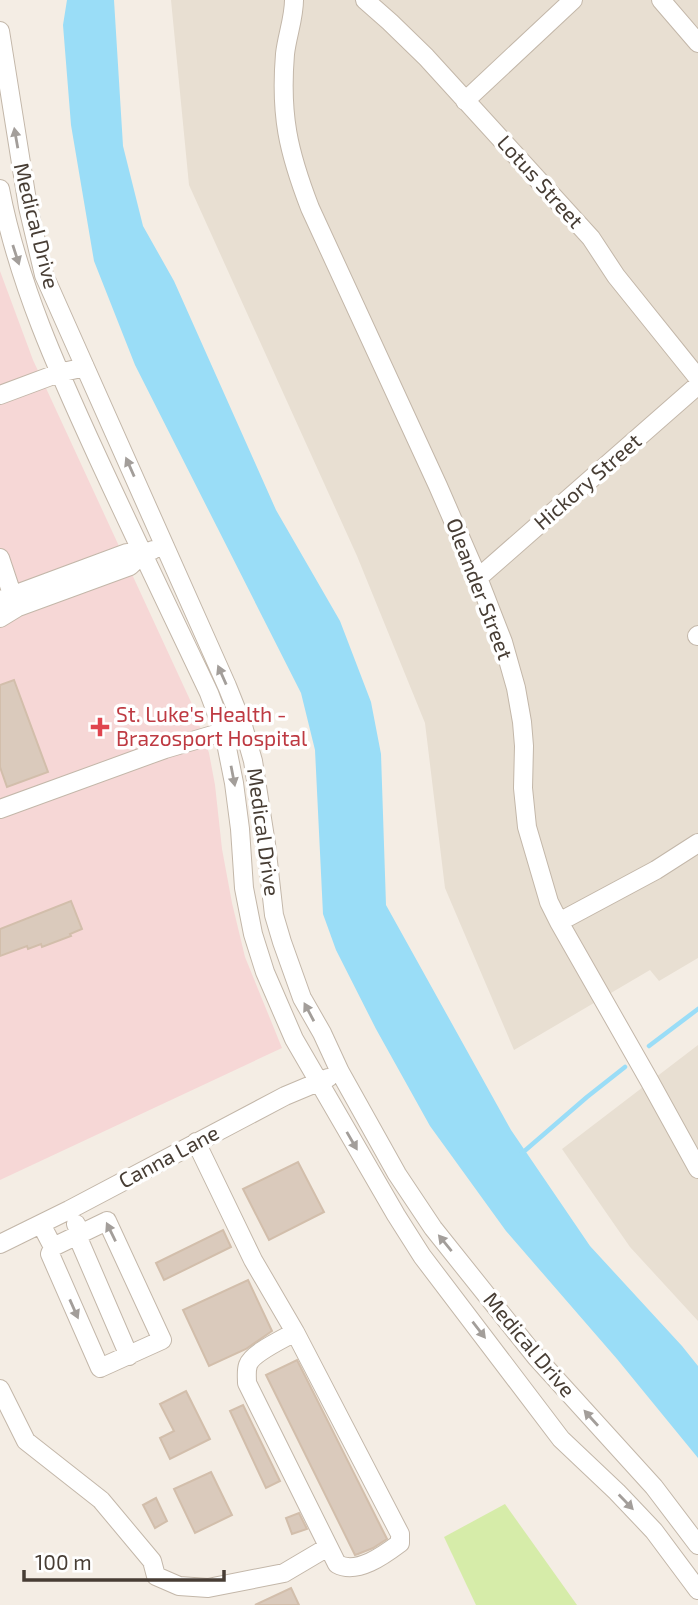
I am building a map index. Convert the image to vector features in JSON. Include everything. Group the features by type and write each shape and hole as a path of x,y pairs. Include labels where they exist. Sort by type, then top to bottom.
{"street":[{"name":"Oleander Street","path":"294,0 286,42 282,99 290,149 299,179 478,578 503,642 516,688 523,734 523,788 527,827 549,902 698,1169"},
{"name":"Lotus Street","path":"365,0 426,57 591,238 615,276 698,379"},
{"path":"465,101 572,0"},
{"path":"661,0 698,43"},
{"name":"Medical Drive","path":"0,31 28,207 44,275 243,726 260,796 274,915 302,998 397,1174 433,1228 536,1357 654,1488 698,1545"},
{"name":"Medical Drive","path":"0,189 7,226 59,373 209,693 224,733 237,806 244,888 253,934 280,1009 318,1082 422,1256 561,1439 654,1531 698,1590"},
{"path":"0,395 59,373 85,367"},
{"name":"Hickory Street","path":"478,578 698,385"},
{"path":"10,600 130,566 143,554 164,545"},
{"path":"0,558 10,600 0,618"},
{"path":"0,809 165,749 243,726"},
{"path":"559,922 656,870 698,843"},
{"name":"Canna Lane","path":"0,1244 196,1142 340,1072"},
{"path":"196,1142 253,1259 295,1332 400,1534 400,1543 389,1551 353,1568 344,1568 337,1564 247,1383 248,1366 252,1358 295,1332"},
{"path":"69,1210 80,1233 79,1240 130,1356"},
{"path":"107,1222 162,1340 100,1368 50,1254 53,1247 80,1233 107,1222"},
{"path":"41,1224 53,1247"},
{"path":"0,1389 26,1441 100,1500 152,1561 156,1576 179,1586 208,1588 284,1573 328,1547"}],"shaded area":[{"path":"171,0 698,0 698,958 659,981 650,970 514,1050 445,888 425,723 357,556 189,185"},
{"name":"St. Luke's Health - Brazosport Hospital","path":"0,271 33,360 191,702 209,753 222,849 245,957 282,1048 0,1180"},
{"path":"698,1045 698,1321 630,1247 562,1149"}],"green space":[{"path":"505,1504 577,1605 476,1605 444,1537"}],"water":[{"path":"67,0 114,0 123,146 143,226 174,281 276,510 340,621 371,702 381,754 386,905 511,1130 590,1246 698,1366 698,1458 506,1231 430,1126 336,950 323,914 315,750 301,693 135,365 94,261 71,125 63,25"}],"building":[{"path":"14,680 48,772 7,787 0,767 0,685"},
{"path":"71,901 82,929 42,947 41,944 28,949 27,946 0,956 0,929"},
{"path":"298,1162 324,1212 269,1240 243,1189"},
{"path":"223,1230 231,1247 164,1280 156,1263"},
{"path":"248,1280 272,1331 246,1349 209,1366 183,1310"},
{"path":"297,1360 387,1539 355,1555 266,1375"},
{"path":"186,1391 210,1439 170,1459 160,1438 174,1431 160,1404"},
{"path":"243,1405 280,1481 266,1488 230,1411"},
{"path":"211,1472 232,1515 195,1533 174,1489"},
{"path":"156,1498 167,1521 155,1528 143,1505"},
{"path":"299,1513 307,1529 292,1534 286,1518"},
{"path":"291,1588 299,1605 255,1605"}],"waterway":[{"path":"649,1046 698,1009"},
{"path":"521,1154 625,1067"}],"place":[{"name":"St. Luke's Health - Brazosport Hospital","path":"100,727"}]}
